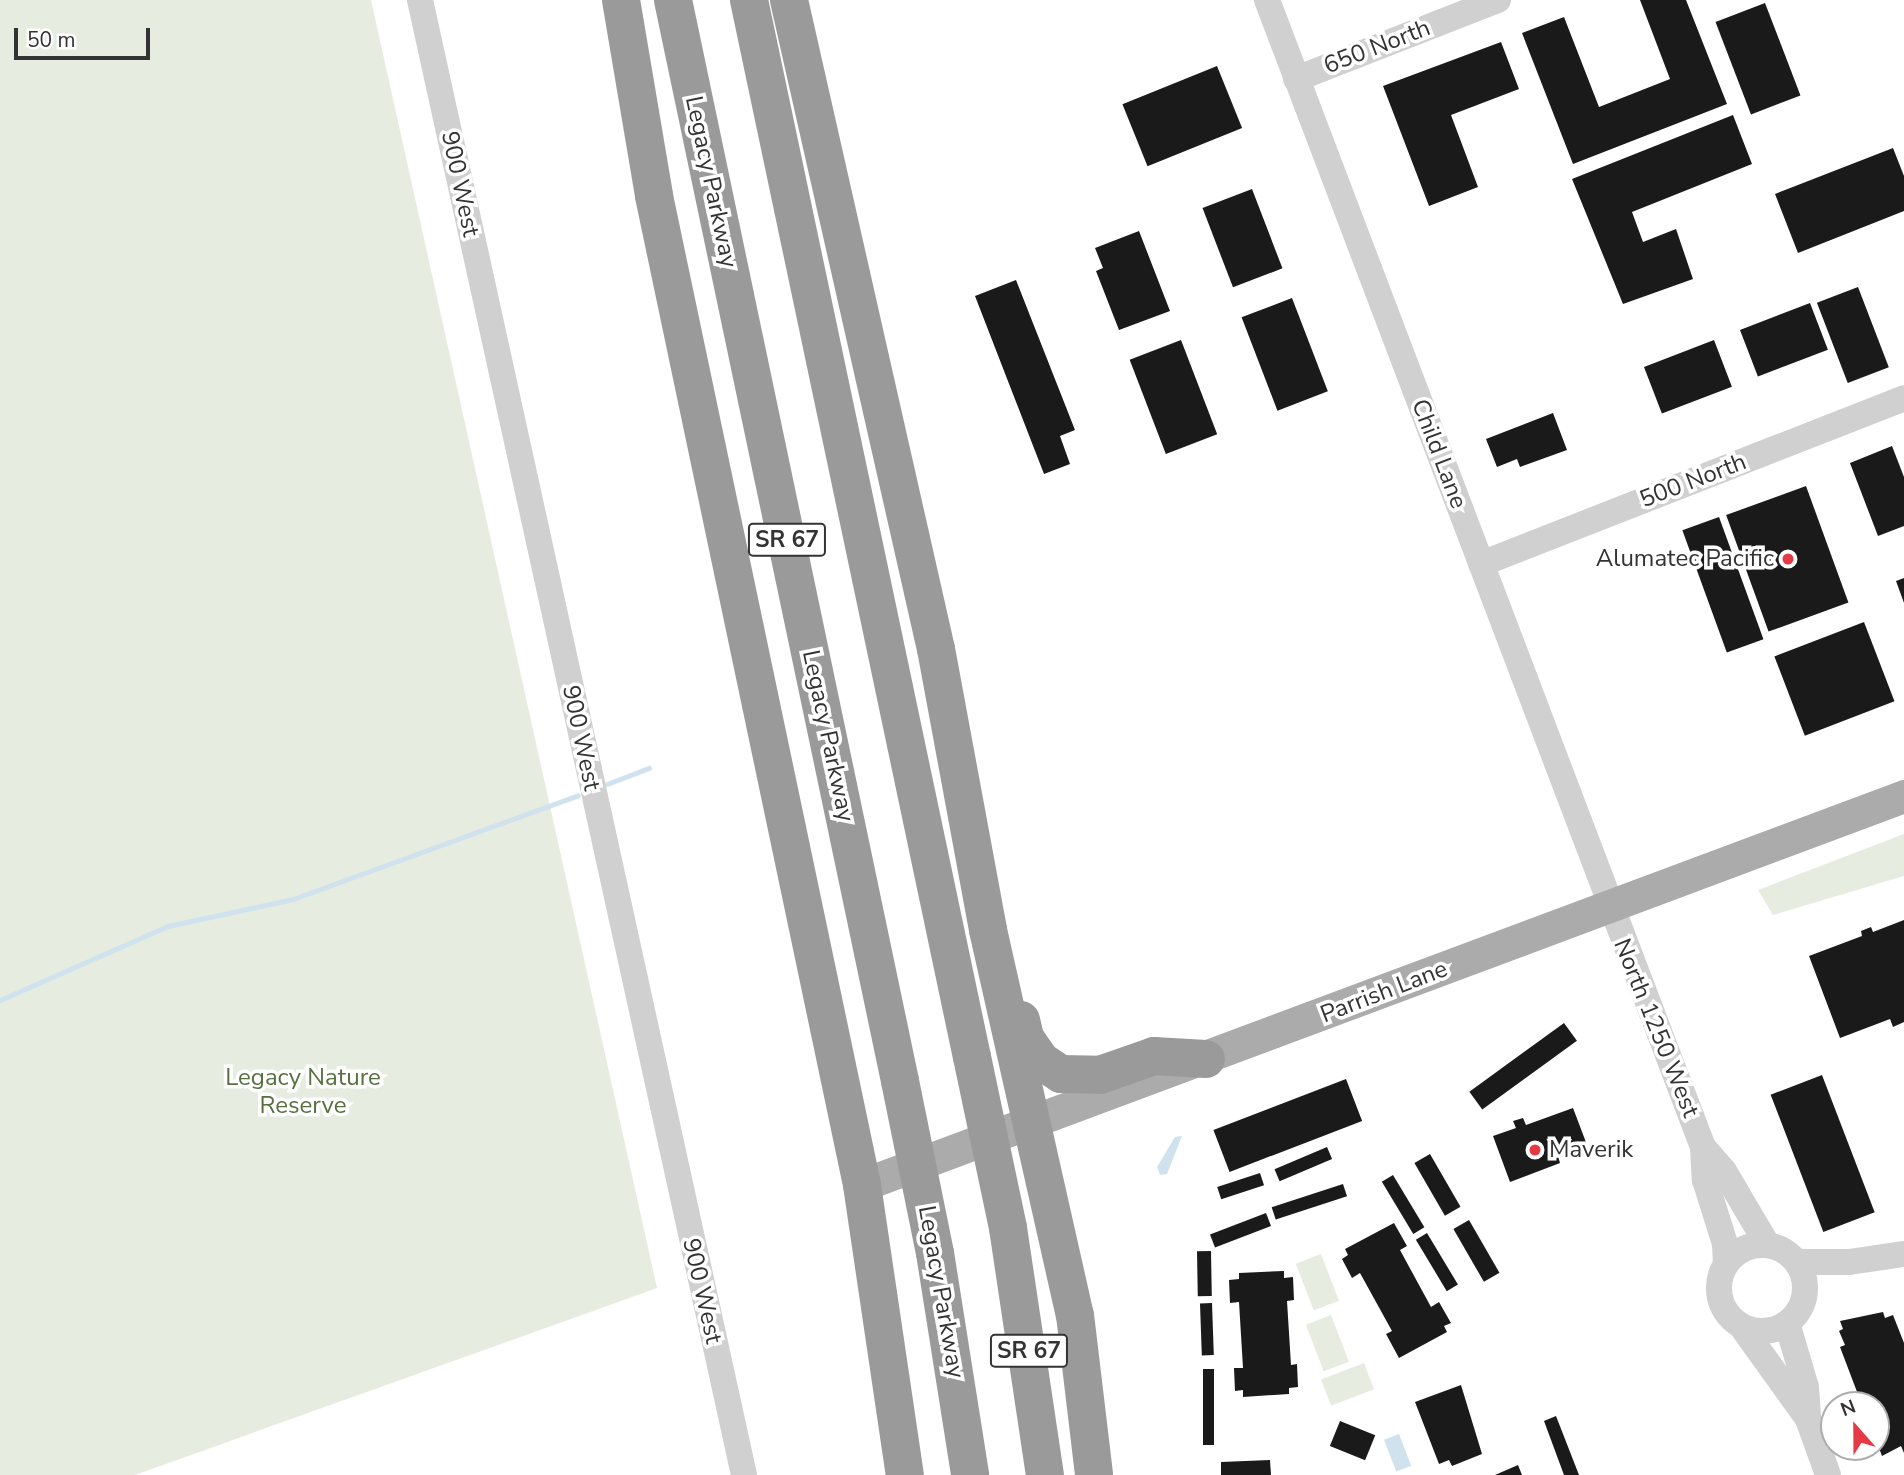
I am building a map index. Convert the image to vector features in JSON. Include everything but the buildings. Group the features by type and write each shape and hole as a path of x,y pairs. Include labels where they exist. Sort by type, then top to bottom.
{"highway":[{"path":"621,0 654,196 862,1185 905,1475"},
{"name":"Legacy Parkway","path":"673,0 935,1254 970,1475"},
{"name":"SR 67","path":"749,0 1007,1228 1045,1475"},
{"path":"789,0 967,796 1026,1038 1041,1062 1061,1074 1100,1075 1154,1056 1206,1059"},
{"path":"967,796 988,930 1075,1315 1094,1475"},
{"path":"1016,1053 1033,1074 1063,1091 1135,1086"}],"main road":[{"name":"Parrish Lane","path":"862,1185 1135,1086 1904,796"}],"street":[{"name":"900 West","path":"420,0 744,1475"},
{"name":"Child Lane","path":"1267,0 1609,909"},
{"name":"650 North","path":"1296,79 1499,0"},
{"name":"500 North","path":"1481,564 1904,398"},
{"name":"North 1250 West","path":"1609,909 1703,1147 1705,1180 1725,1244 1726,1263"},
{"name":"North 1250 West","path":"1703,1147 1724,1171 1767,1244"},
{"path":"1804,1300 1802,1271 1797,1262 1784,1250 1767,1244 1743,1249 1726,1263 1718,1291 1721,1305 1742,1327 1808,1419 1828,1475"},
{"path":"1797,1262 1849,1262 1904,1254"},
{"path":"1742,1327 1767,1331 1787,1323 1804,1300 1849,1262"},
{"path":"1787,1323 1806,1387 1808,1419"}],"green space":[{"name":"Legacy Nature Reserve","path":"0,0 371,0 657,1288 135,1475 0,1475"},
{"path":"1904,834 1904,876 1773,915 1758,890"},
{"path":"1321,1254 1339,1301 1314,1310 1296,1264"},
{"path":"1331,1315 1349,1362 1324,1371 1306,1325"},
{"path":"1364,1363 1374,1389 1331,1406 1321,1379"}],"water":[{"path":"1182,1136 1167,1174 1160,1175 1157,1167 1175,1137"},
{"path":"1399,1434 1411,1466 1396,1471 1384,1440"}],"waterway":[{"path":"607,784 649,768"},
{"path":"0,1000 168,926 293,899 578,795"}],"place":[{"name":"Alumatec Pacific","path":"1788,559"},
{"name":"Maverik","path":"1535,1150"}]}
